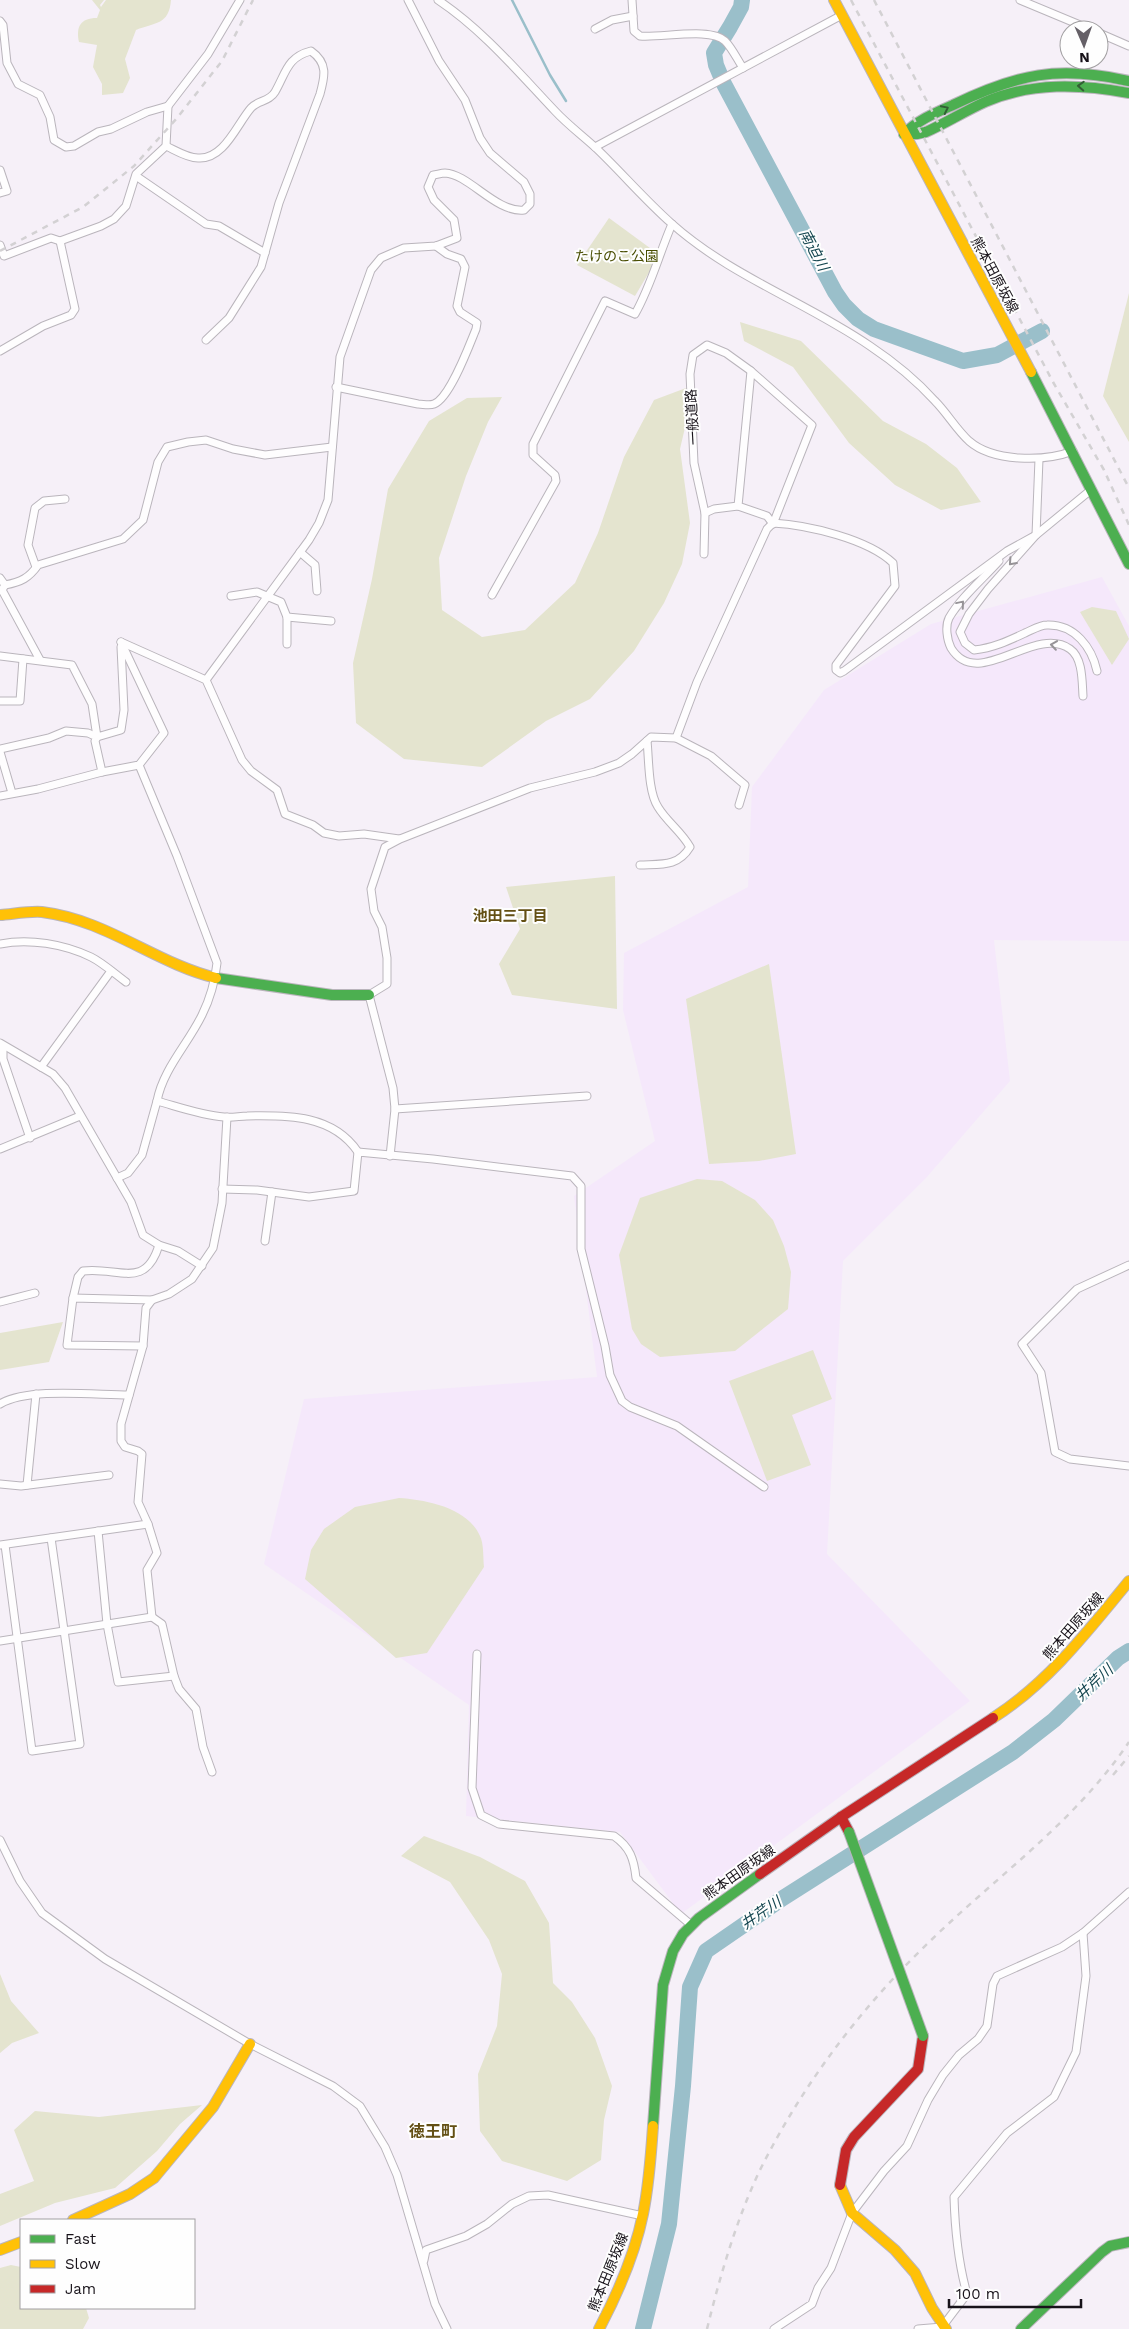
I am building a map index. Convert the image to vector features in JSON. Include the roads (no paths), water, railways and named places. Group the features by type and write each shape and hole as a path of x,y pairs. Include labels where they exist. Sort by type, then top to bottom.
{"main road":[{"name":"熊本田原坂線","path":"834,0 1073,451 1129,564"},
{"path":"904,134 914,124 991,87 1026,78 1060,72 1099,75 1129,81"},
{"path":"904,134 919,134 987,101 1020,90 1056,84 1097,86 1129,93"},
{"path":"0,914 40,912 90,924 131,941 191,972 216,978 332,995 369,995"},
{"name":"熊本田原坂線","path":"599,2329 619,2291 644,2216 649,2180 663,1985 668,1961 678,1941 690,1924 841,1817 1014,1705 1068,1655 1129,1581"},
{"path":"841,1817 849,1832 922,2036 922,2053 918,2069 854,2137 846,2150 840,2185 852,2213 895,2250 916,2273 944,2328"},
{"path":"75,2219 130,2194 154,2178 212,2107 250,2044"},
{"path":"0,2250 20,2242"},
{"path":"1021,2329 1102,2252 1110,2246 1129,2242"}],"street":[{"path":"0,245 4,256 51,238 60,241 101,226 114,219 126,206 136,176 166,146 168,106 208,54 240,0"},
{"path":"206,680 268,597 319,523 328,500 340,357 371,270 381,258 404,248 436,246 457,238 454,220 434,200 428,187 433,175 446,173 460,179 500,203 519,210 524,210 530,204 530,194 524,182 490,153 480,138 465,100 439,61 408,0"},
{"path":"438,0 459,14 483,36 561,118 595,147 672,224 722,262 870,345 904,371 936,402 970,442 992,452 1023,459 1056,457 1073,451"},
{"path":"632,0 634,31 640,36 683,36 706,33 717,35 726,41 743,68"},
{"path":"1020,0 1068,20"},
{"path":"595,147 842,15"},
{"path":"595,28 612,20 633,16"},
{"path":"0,21 3,25 7,63 14,77 18,84 40,95 50,117 54,140 66,147 74,146 98,132 111,129 147,112 168,106"},
{"path":"1109,37 1129,46"},
{"path":"166,146 198,159 210,155 222,148 252,106 268,100 275,93 286,69 299,54 311,51 318,56 323,64 324,76 320,94 279,203 261,267 229,318 206,340"},
{"path":"0,170 7,190 0,193"},
{"path":"136,176 206,224 219,226 265,253"},
{"path":"492,595 556,481 555,476 533,454 533,444 605,301 635,314 646,294 672,224"},
{"path":"0,351 43,326 71,315 75,308 60,241"},
{"path":"336,387 418,404 432,405 440,400 464,355 477,323 460,312 457,306 465,267 460,259 446,254 436,246"},
{"name":"一般道路","path":"705,513 694,463 690,374 693,355 707,345 726,353 751,371 812,424 773,524"},
{"path":"738,506 751,371"},
{"path":"5,585 22,582 38,564 70,553 123,539 133,532 143,520 158,462 167,447 206,440 233,449 264,455 332,447"},
{"path":"1036,535 1039,459"},
{"path":"1092,489 1036,535 988,589 969,614 960,632 965,643 974,650 988,649 1047,625 1060,627 1083,640 1093,654 1097,671"},
{"path":"36,567 28,545 35,508 44,501 65,499"},
{"path":"704,554 705,513 738,506 767,516 773,524"},
{"path":"676,738 714,642 767,529 773,524 789,524 851,539 872,547 893,563 895,586 836,665 836,670 840,673 844,672 1007,551 1036,535"},
{"path":"1007,551 948,620 947,633 949,645 957,656 971,663 986,662 1037,644 1056,644 1071,650 1079,661 1083,696"},
{"path":"300,552 315,565 317,591"},
{"path":"0,578 5,585"},
{"path":"5,585 2,590 40,660"},
{"path":"232,596 257,592 281,602 287,617 287,644"},
{"path":"287,617 332,621"},
{"path":"121,642 206,680 242,760 251,771 277,790 285,814 313,825 324,833 339,836 364,834 400,839"},
{"path":"12,793 0,751 50,738 66,731 88,733 97,737 121,730 124,710 121,642"},
{"path":"0,796 139,765 164,734 121,642"},
{"path":"0,656 72,665 92,704 97,737 95,741 102,772"},
{"path":"0,702 20,701 23,658"},
{"path":"390,1156 395,1109 393,1088 369,995 387,984 387,958 382,927 374,911 371,889 385,847 400,839 530,788 595,772 619,763 651,737 676,738 711,756 745,785 739,805"},
{"path":"640,865 670,864 684,856 690,847 683,835 656,805 651,784 647,741"},
{"path":"117,1178 128,1174 142,1155 157,1101 168,1071 202,1015 216,978 218,963 177,856 139,765"},
{"path":"0,944 19,941 43,943 71,950 92,958 126,982"},
{"path":"41,1067 111,971"},
{"path":"30,1138 2,1059 2,1045 53,1074 65,1088 131,1202 143,1234 158,1245 178,1250 202,1266"},
{"path":"395,1109 587,1096"},
{"path":"157,1101 199,1113 227,1117 299,1118 323,1122 348,1138 358,1152 354,1191 308,1197 272,1192 222,1189"},
{"path":"0,1149 80,1116"},
{"path":"73,1298 152,1300 192,1279 213,1248 222,1203 227,1117"},
{"path":"358,1152 572,1176 581,1186 581,1249 606,1346 610,1375 622,1401 630,1407 677,1426 764,1487"},
{"path":"265,1241 272,1192"},
{"path":"143,1346 66,1345 78,1276 83,1271 93,1269 133,1273 144,1271 154,1260 158,1245"},
{"path":"1129,1265 1077,1289 1022,1344 1041,1373 1055,1452 1070,1459 1129,1466"},
{"path":"0,1302 35,1293"},
{"path":"152,1300 146,1308 143,1346 121,1424 121,1440 125,1447 142,1454 138,1502 148,1524 157,1553 147,1570 152,1617"},
{"path":"0,1404 11,1397 36,1394 129,1395"},
{"path":"27,1485 36,1394"},
{"path":"0,1484 27,1485 109,1475"},
{"path":"50,1538 80,1744 32,1751 18,1638 3,1545 50,1538 98,1531 148,1524"},
{"path":"98,1531 107,1624 118,1682 174,1676"},
{"path":"0,1640 152,1617 162,1624 174,1676 179,1688 196,1709 203,1747 212,1772"},
{"path":"477,1654 472,1788 481,1815 499,1824 614,1836 621,1841 634,1858 636,1878 690,1924"},
{"path":"0,1840 20,1882 42,1913 105,1959 250,2044 333,2086 360,2106 385,2147 397,2174 435,2304 448,2329"},
{"path":"774,2329 812,2304 818,2288 831,2268 852,2213 884,2171 907,2146 928,2100 943,2075 987,2026 992,1984 996,1976 1062,1947 1083,1933 1129,1892"},
{"path":"918,2329 944,2328 967,2294 960,2270 954,2198 1007,2133 1054,2097 1076,2052 1086,1976 1083,1933"},
{"path":"423,2261 426,2250 466,2236 487,2224 512,2204 529,2196 548,2195 644,2216"}],"waterway":[{"path":"512,0 550,75 566,101"},
{"name":"南迫川","path":"742,0 741,7 714,53 716,65 724,84 835,292 844,305 858,319 874,329 963,361 997,355 1042,331"},
{"name":"井芹川","path":"643,2329 669,2224 683,2086 690,1987 706,1951 783,1898 1013,1752 1054,1720 1118,1658 1129,1651"}],"railway":[{"path":"0,251 83,207 134,166 177,118 222,61 253,0"},
{"path":"851,0 1053,382 1104,470 1129,525"},
{"path":"874,0 1129,488"},
{"path":"707,2329 729,2249 759,2172 792,2111 831,2054 852,2026 897,1975 948,1924 1030,1851 1083,1800 1129,1742"},
{"path":"1113,1775 1129,1756"}],"district":[{"name":"池田三丁目","path":"510,916"},
{"name":"徳王町","path":"433,2131"}],"park label":[{"name":"たけのこ公園","path":"617,256"}]}
